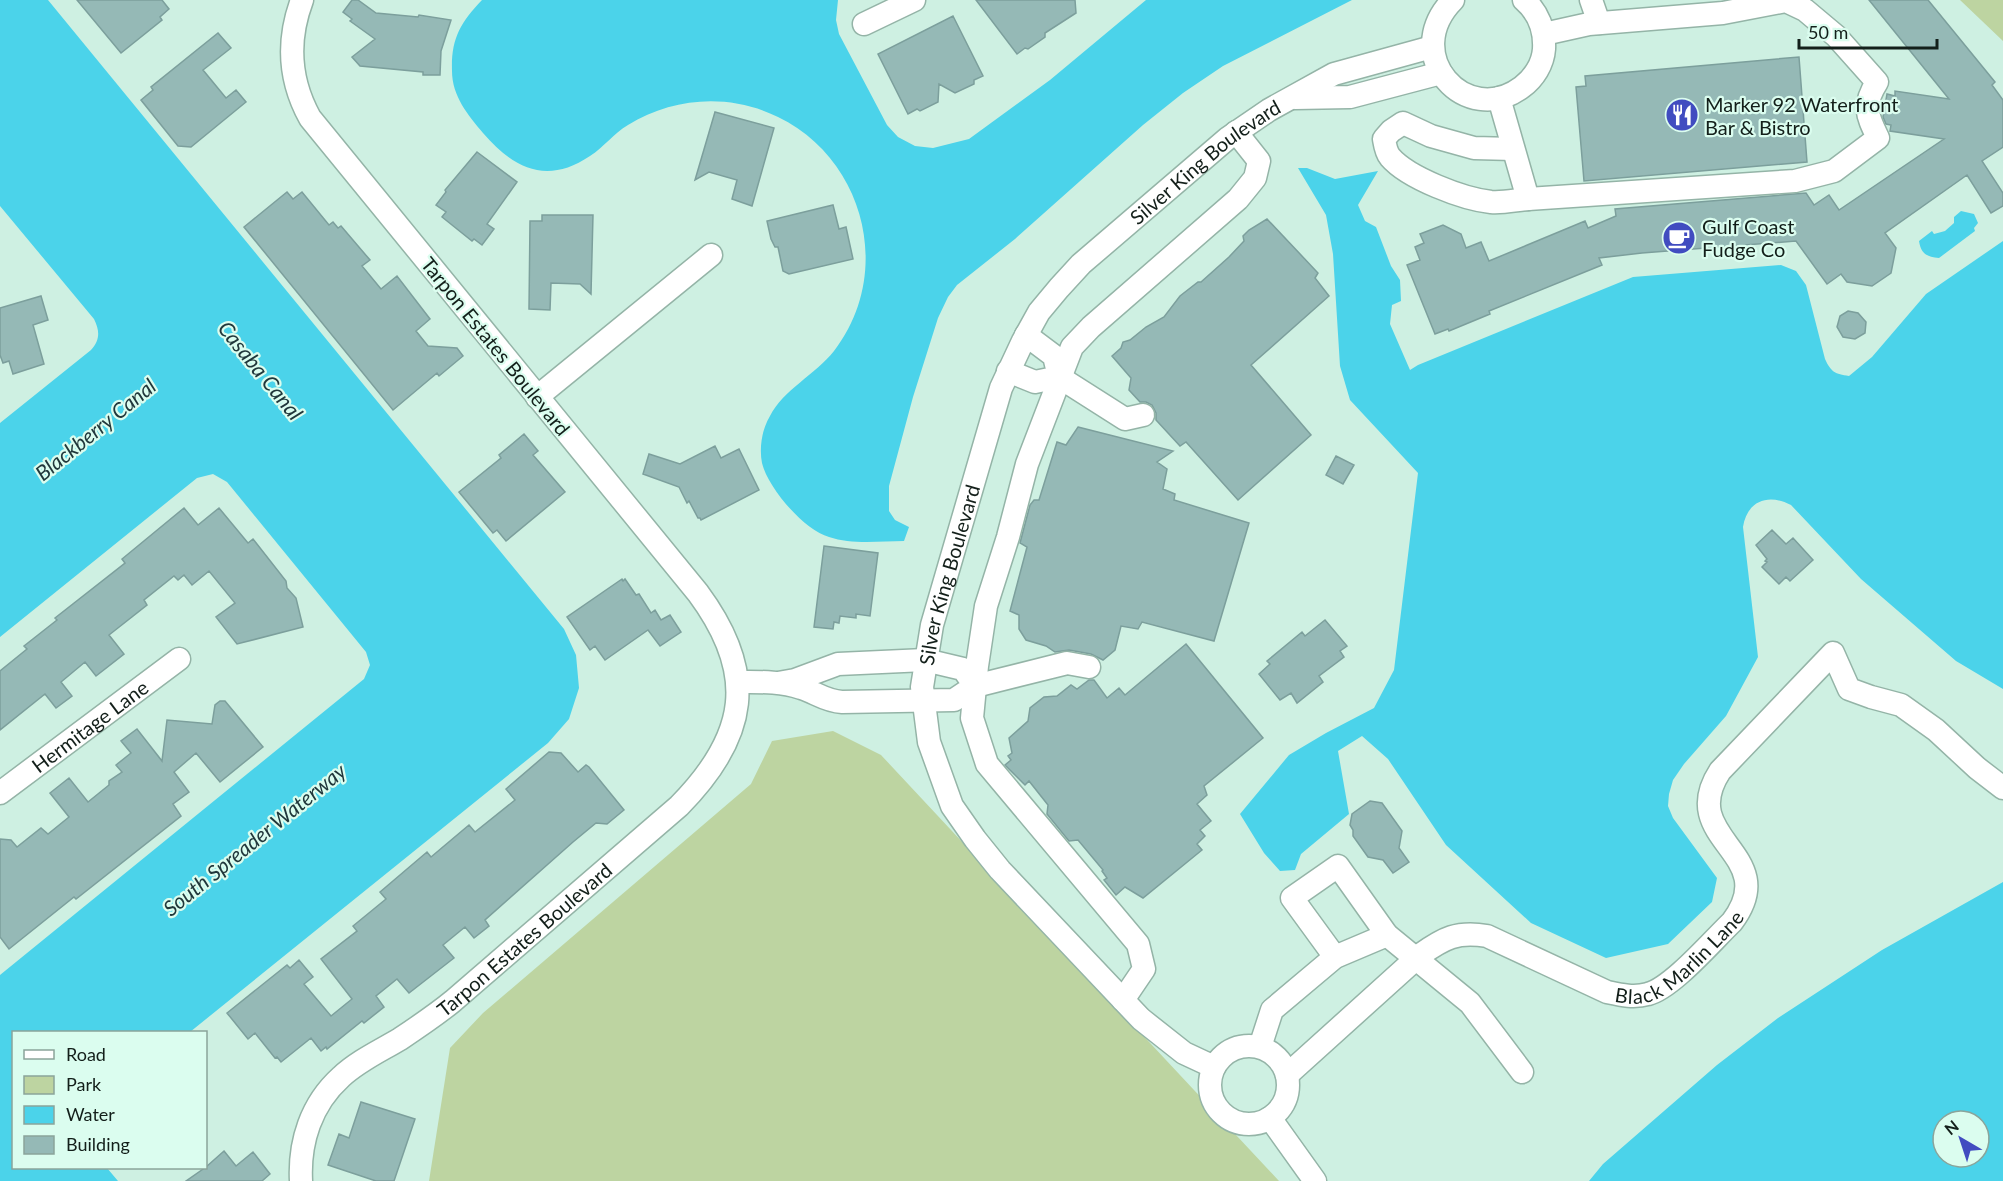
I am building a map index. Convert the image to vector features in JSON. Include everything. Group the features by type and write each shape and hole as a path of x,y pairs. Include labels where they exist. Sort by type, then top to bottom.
{"street":[{"name":"Tarpon Estates Boulevard","path":"301,1181 300,1162 304,1136 324,1095 341,1076 424,1023 453,1001 679,806 713,767 725,746 738,698 738,682 732,657 722,630 712,612 310,118 297,91 292,66 293,31 302,0"},
{"path":"864,24 914,0"},
{"path":"1453,0 1442,11 1434,28 1432,47 1435,61 1440,73 1452,86 1466,95 1482,99 1499,98 1515,92 1528,82 1539,68 1544,52 1544,34 1539,19 1524,0"},
{"path":"1591,0 1599,23"},
{"path":"1513,148 1474,148 1431,136 1403,123 1384,139 1388,154 1399,166 1462,195 1492,202 1795,181 1834,171 1878,138 1868,117 1868,96 1877,82 1836,36 1805,10 1786,1 1723,13 1599,23 1544,34"},
{"name":"Silver King Boulevard","path":"1214,1067 1184,1053 1140,1019 1000,870 952,806 929,742 922,687 932,626 1001,388 1026,335 1046,304 1082,264 1236,132 1269,110 1334,74 1432,47"},
{"name":"Silver King Boulevard","path":"1294,98 1350,97 1440,73"},
{"path":"1499,98 1528,199"},
{"path":"1123,1000 1144,969 1138,944 987,764 972,718 975,686 986,606 1008,537 1027,464 1071,346 1238,199 1255,178 1259,161 1236,132"},
{"path":"537,397 711,255"},
{"path":"1026,335 1054,356 1059,376 1125,419 1143,415"},
{"path":"1008,371 1035,382 1059,376"},
{"name":"Black Marlin Lane","path":"1287,1075 1416,960 1438,942 1454,935 1472,933 1487,936 1607,992 1622,996 1650,994 1669,983 1732,922 1741,910 1746,896 1747,884 1740,862 1714,826 1710,814 1708,799 1711,785 1720,771 1833,653 1849,689 1901,705 1936,730 1977,768 2003,788"},
{"name":"Hermitage Lane","path":"0,793 179,659"},
{"path":"778,683 795,680 838,664 926,660 963,669 975,686"},
{"path":"738,682 778,683 802,688 831,701 924,702 954,700 975,686 1067,663 1089,667"},
{"path":"1335,957 1292,898 1338,866 1388,935 1470,1003 1522,1072"},
{"path":"1260,1047 1272,1010 1335,957 1388,935"},
{"path":"1247,1046 1260,1047 1272,1053 1281,1063 1287,1075 1288,1087 1285,1099 1279,1110 1270,1118 1258,1123 1245,1124 1233,1121 1222,1114 1214,1104 1210,1092 1210,1079 1214,1067 1223,1056 1234,1049 1247,1046"},
{"path":"1270,1118 1315,1181"}],"green space":[{"path":"1960,0 2003,0 2003,41"},
{"path":"833,731 881,755 1279,1181 429,1181 450,1048 483,1013 751,784 772,741"}],"water":[{"path":"0,0 48,0 564,629 576,655 579,688 569,719 548,743 191,1031 12,1031 12,1169 108,1169 118,1181 0,1181 0,975 364,679 370,665 366,652 227,482 213,474 197,478 0,637 0,423 91,350 98,335 94,319 0,206"},
{"path":"482,0 838,0 836,20 839,34 887,125 898,137 915,146 933,148 969,139 1050,80 1146,0 1352,0 1223,66 1183,93 1143,125 1015,239 957,285 948,297 938,318 913,397 889,486 889,511 895,520 909,527 904,541 866,542 829,537 809,526 779,496 771,484 761,457 763,433 770,416 783,398 834,351 852,320 863,287 866,254 861,220 850,189 832,160 808,136 778,117 741,104 702,102 683,104 645,116 623,128 590,156 560,170 545,171 519,164 495,146 483,133 462,105 455,89 452,60 455,41 468,16"},
{"path":"1298,168 1307,168 1335,179 1378,171 1358,205 1365,221 1376,227 1391,266 1400,280 1401,301 1392,305 1390,324 1410,370 1633,277 1781,265 1796,271 1806,285 1827,363 1834,372 1849,376 1872,357 1926,294 2003,241 2003,689 1956,661 1861,579 1791,505 1782,501 1767,500 1754,505 1745,518 1743,527 1758,657 1726,716 1684,764 1673,780 1669,794 1668,806 1673,818 1717,878 1712,902 1668,944 1606,958 1531,923 1446,845 1388,759 1362,736 1338,751 1349,814 1301,854 1295,870 1280,871 1264,853 1240,814 1289,755 1374,708 1394,670 1418,473 1350,400 1340,366 1333,254 1326,215"},
{"path":"1961,211 1974,214 1978,223 1974,228 1975,231 1939,258 1925,254 1919,241 1932,231 1934,234 1945,231 1954,223 1954,217"},
{"path":"2003,882 2003,1181 1589,1181 1603,1164 1717,1065 1778,1018 1882,950"}],"building":[{"path":"77,0 162,0 169,9 160,17 162,20 121,53"},
{"path":"352,0 358,0 376,13 418,17 419,15 451,20 441,51 440,75 423,75 423,72 360,66 352,57 375,39 350,21 352,19 343,12"},
{"path":"976,0 1075,0 1076,13 1045,33 1045,37 1028,49 1025,48 1017,54"},
{"path":"1869,0 1928,0 1995,82 1992,85 2003,100 2003,147 1982,161 2003,193 2003,206 1991,213 1967,175 1885,233 1896,248 1891,273 1872,286 1847,282 1841,274 1827,284 1796,241 1642,253 1599,258 1602,265 1489,311 1490,314 1449,331 1448,329 1435,334 1407,265 1420,260 1415,247 1424,243 1420,234 1443,225 1461,234 1466,248 1481,242 1489,261 1585,221 1588,228 1616,216 1615,209 1806,193 1814,205 1829,195 1839,210 1944,139 1890,131 1891,125 1886,124 1883,117 1887,94 1895,96 1895,91 1949,99"},
{"path":"953,16 983,76 974,80 974,84 955,93 939,84 938,102 908,114 878,54"},
{"path":"218,33 231,48 203,70 226,98 236,90 246,102 191,147 178,146 141,100 153,90 151,87"},
{"path":"1799,57 1807,162 1584,181 1576,87 1586,86 1585,76"},
{"path":"715,112 774,128 752,206 732,199 737,180 709,172 695,180"},
{"path":"477,152 517,182 487,224 494,229 482,245 474,239 472,241 442,217 446,212 436,205 446,192 445,190"},
{"path":"287,192 293,199 302,192 329,225 333,222 338,228 341,226 370,260 362,266 381,289 397,276 430,319 416,331 428,346 457,348 463,356 439,376 437,373 393,410 244,227"},
{"path":"833,205 839,229 846,227 853,259 789,274 783,271 778,247 775,247 771,239 767,221"},
{"path":"542,215 593,215 591,294 580,284 551,283 550,310 529,309 530,221 542,221"},
{"path":"1267,219 1318,273 1315,278 1329,296 1251,365 1311,435 1238,500 1186,442 1180,446 1156,420 1156,413 1152,405 1140,402 1129,390 1131,378 1112,356 1121,348 1123,342 1130,340 1146,327 1164,317 1180,296 1201,282 1229,257 1244,241 1243,236 1249,230"},
{"path":"41,296 48,320 33,325 44,364 13,374 9,361 3,363 0,355 0,308"},
{"path":"1848,311 1858,313 1866,322 1865,333 1855,339 1843,337 1837,327 1840,316"},
{"path":"1078,427 1173,451 1157,462 1167,469 1163,489 1175,494 1174,500 1249,523 1214,641 1142,622 1138,629 1121,626 1115,650 1103,660 1091,654 1069,650 1055,652 1046,646 1026,640 1019,629 1019,615 1010,611 1027,547 1020,543 1030,505 1034,500 1039,500 1057,442 1066,445"},
{"path":"524,434 538,451 533,455 565,492 506,541 497,530 493,533 459,492 501,458 499,455"},
{"path":"715,446 721,458 739,449 759,490 701,520 689,501 687,503 679,487 643,474 649,454 680,464"},
{"path":"1336,456 1354,465 1343,484 1326,475"},
{"path":"184,508 198,525 219,508 248,543 253,539 286,581 287,588 296,598 303,627 237,644 216,617 235,603 209,571 192,585 184,575 178,580 174,576 144,600 147,605 109,635 124,654 96,676 85,662 61,682 72,696 56,708 45,694 0,730 0,671 27,649 24,646 57,620 55,618 125,563 122,559"},
{"path":"1772,530 1786,544 1793,538 1813,560 1790,581 1786,577 1779,584 1762,567 1767,559 1756,545"},
{"path":"824,546 878,553 870,616 856,614 856,618 840,616 839,623 834,622 833,629 814,627"},
{"path":"622,579 623,581 625,579 636,595 639,594 651,613 655,610 661,620 670,615 681,632 660,646 648,630 605,660 595,646 590,650 567,617"},
{"path":"1325,620 1347,646 1340,651 1344,657 1319,676 1323,682 1297,703 1291,693 1280,700 1259,674 1270,664 1267,661 1302,632 1305,636"},
{"path":"1186,644 1263,738 1204,786 1207,795 1197,804 1211,821 1200,830 1205,836 1197,844 1202,850 1143,898 1125,887 1116,895 1104,880 1107,878 1103,870 1078,840 1069,841 1047,814 1048,805 1029,781 1025,785 1005,765 1011,760 1008,756 1012,753 1009,738 1028,721 1030,708 1044,697 1057,696 1071,685 1077,689 1089,680 1094,680 1107,698 1119,688 1125,695"},
{"path":"220,701 225,701 263,747 220,782 196,753 174,772 189,792 173,804 181,816 9,949 0,937 0,839 11,840 17,847 41,828 48,834 69,817 50,793 69,778 88,802 109,785 109,781 122,772 116,765 131,753 121,741 137,729 162,761 167,720 212,724 215,705"},
{"path":"549,752 561,753 578,772 586,765 589,767 624,810 607,824 596,823 573,842 485,920 489,926 474,938 465,927 443,945 454,958 409,993 397,979 376,996 384,1007 327,1049 326,1047 321,1051 311,1038 281,1062 255,1033 248,1039 227,1013 287,965 290,968 299,960 313,977 304,984 331,1016 352,999 321,959 357,931 353,926 386,899 380,892 427,852 431,857 469,825 475,832 515,800 506,789"},
{"path":"1370,801 1382,803 1402,831 1399,848 1409,862 1393,873 1383,860 1368,857 1353,836 1350,825 1352,814"},
{"path":"361,1102 415,1119 394,1181 376,1181 328,1165 339,1134 349,1138"},
{"path":"224,1151 236,1166 253,1152 270,1174 262,1181 186,1181 203,1169 207,1169 207,1166"}],"place":[{"name":"Marker 92 Waterfront Bar & Bistro","path":"1682,115"},
{"name":"Gulf Coast Fudge Co","path":"1679,238"}],"water label":[{"name":"Casaba Canal","path":"261,370"},
{"name":"Blackberry Canal","path":"95,429"},
{"name":"South Spreader Waterway","path":"254,839"}]}
